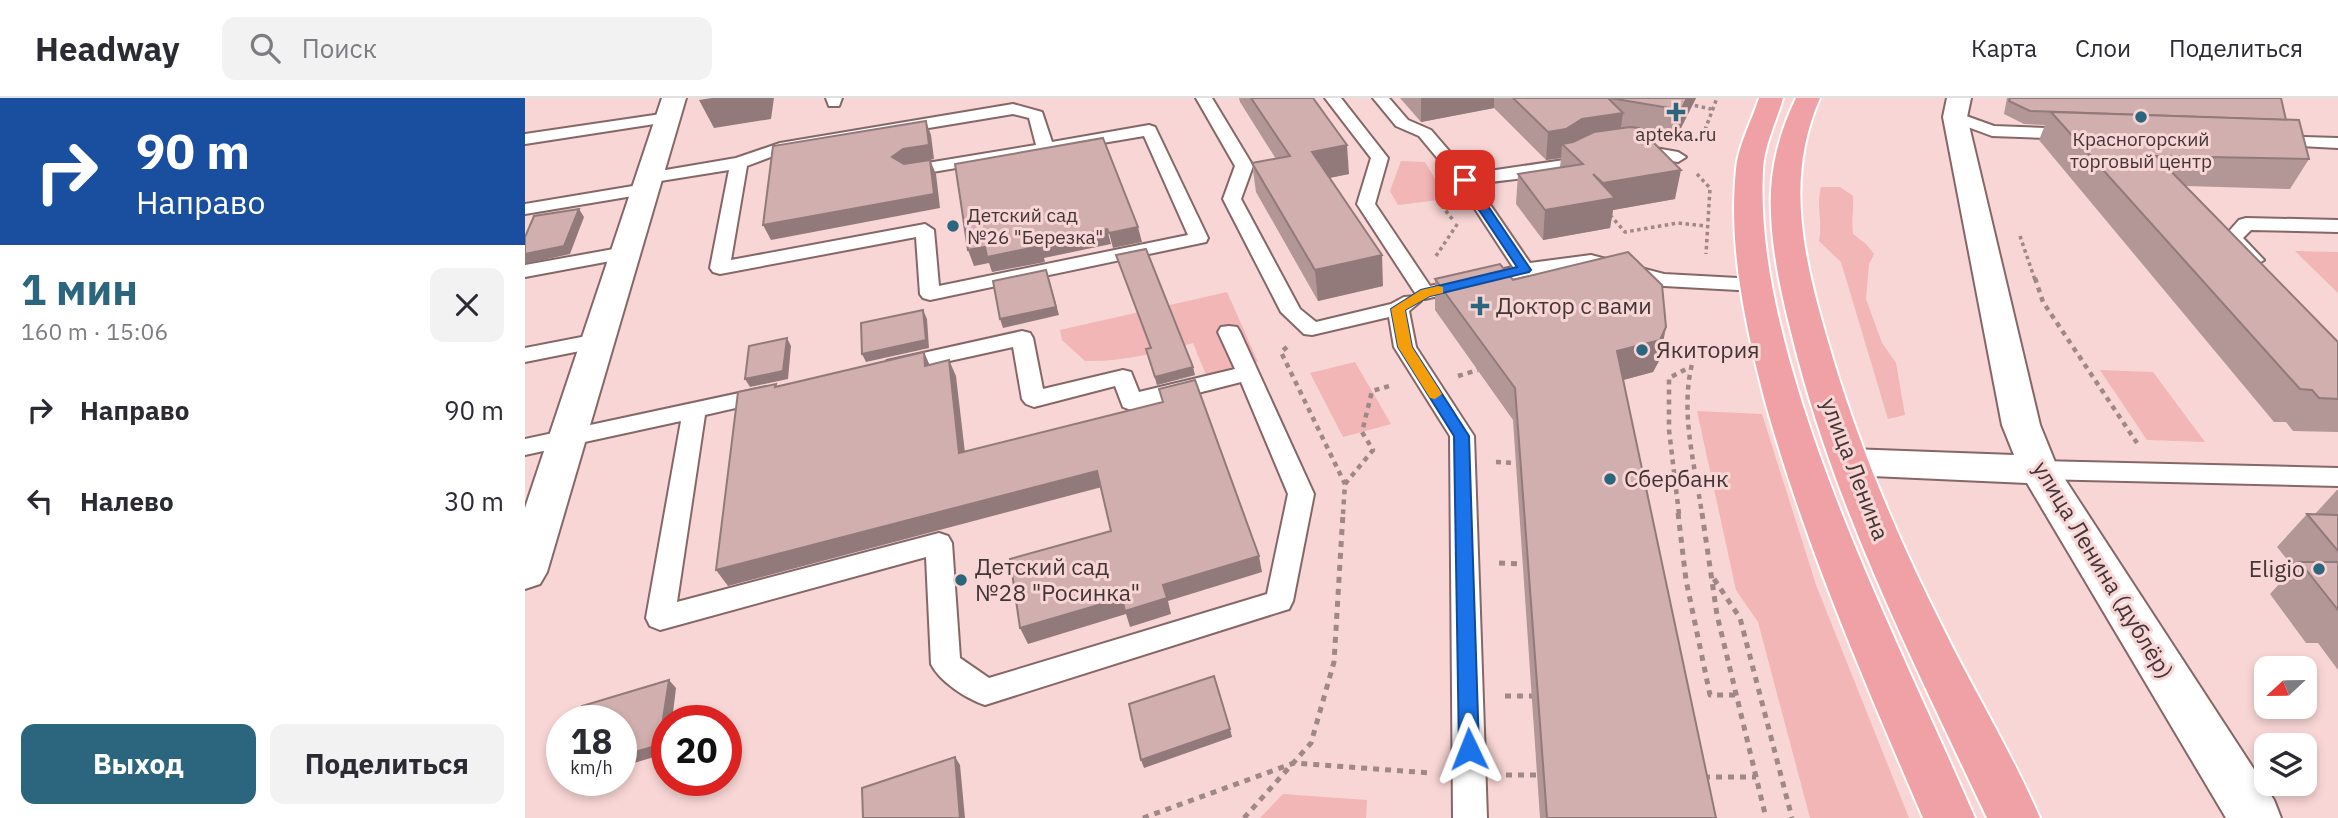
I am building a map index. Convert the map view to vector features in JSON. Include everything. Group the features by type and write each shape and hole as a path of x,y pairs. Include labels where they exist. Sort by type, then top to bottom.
{"main road":[{"name":"улица Ленина","path":"1771,98 1754,144 1747,184 1749,234 1756,285 1777,386 1834,551 1949,818"},
{"name":"улица Ленина","path":"1808,98 1789,150 1785,190 1788,235 1808,336 1850,462 1883,543 2014,818"}],"street":[{"name":"улица Ленина (дублёр)","path":"1957,103 2021,425 2039,470 2255,818"},
{"path":"525,572 671,108"},
{"path":"1850,462 2039,470"}],"lane":[{"path":"1204,98 1244,166 1232,199 1291,312 1312,328 1398,309 1422,288 1591,261 1664,279 1756,285"},
{"path":"1333,98 1380,158 1366,204 1422,288"},
{"path":"1381,98 1402,123 1425,133 1465,180 1525,270"},
{"path":"1957,103 1992,131 2096,135"},
{"path":"525,139 671,108"},
{"path":"525,209 739,163 780,148 1013,109 1036,115 1045,148"},
{"path":"739,163 720,268 925,230 930,294 1199,238 1149,130 909,172"},
{"path":"2259,141 2338,143"},
{"path":"1465,180 1569,164 1585,154 1626,148 1678,157"},
{"path":"2271,277 2232,238 2246,224 2338,226"},
{"path":"525,271 625,253"},
{"path":"1398,309 1405,347 1462,436 1470,818"},
{"path":"694,411 660,618 939,543 946,664 985,692 1279,601 1301,494 1229,332"},
{"path":"878,370 1022,338 1034,399 1123,377 1131,402 1248,373"},
{"path":"525,355 597,341"},
{"path":"525,447 786,390"},
{"path":"2039,470 2338,477"}],"path":[{"path":"1697,155 1717,98"},
{"path":"1681,103 1711,109"},
{"path":"1694,171 1710,188 1706,226 1706,282"},
{"path":"1437,200 1456,223"},
{"path":"1607,211 1625,232 1678,223 1706,226"},
{"path":"1456,223 1490,218"},
{"path":"1422,288 1456,223"},
{"path":"2016,224 2043,302 2157,473"},
{"path":"1698,346 1689,368 1687,411 1717,615 1766,818"},
{"path":"1689,368 1668,378 1667,388 1669,430 1686,580 1710,695 1737,695"},
{"path":"1345,484 1373,450 1363,432 1372,391 1424,377"},
{"path":"1711,575 1740,618 1793,818"},
{"path":"1143,818 1294,763 1470,775 1537,775"},
{"path":"1701,776 1756,777"}],"shaded area":[{"path":"1401,161 1425,162 1447,199 1398,205 1390,191"},
{"path":"1821,187 1840,187 1853,196 1853,234 1874,254 1869,264 1866,299 1882,343 1896,363 1905,415 1888,419 1841,262 1819,241"},
{"path":"2295,251 2338,252 2338,293"},
{"path":"1227,292 1258,362 1206,375 1193,343 1126,358 1085,361 1062,340 1060,330"},
{"path":"1355,362 1391,424 1343,437 1310,373"},
{"path":"2100,370 2153,372 2205,442 2147,440"},
{"path":"1697,411 1762,414 1816,585 1909,818 1810,818 1758,622 1736,590"},
{"path":"1283,794 1367,800 1366,818 1260,818"}],"building":[{"path":"1251,98 1313,98 1347,145 1312,152 1382,255 1315,270 1252,163 1290,156"},
{"path":"1513,98 1608,98 1623,113 1582,119 1566,129 1548,132"},
{"path":"1610,98 1687,98 1681,110"},
{"path":"2010,98 2281,98 2286,120 2030,111 2009,101"},
{"path":"2051,112 2299,120 2309,159 2156,156 2338,342 2338,399 2319,398 2312,390 2300,389"},
{"path":"926,121 929,145 903,149 892,157 904,164 930,160 934,194 763,225 773,146"},
{"path":"1639,128 1681,170 1603,183 1593,174 1615,198 1545,210 1518,174 1583,164 1562,144 1594,132"},
{"path":"1103,138 1138,227 1109,233 1107,229 1039,242 1040,246 987,257 985,247 968,250 955,164"},
{"path":"579,209 564,246 525,254 525,237 534,216"},
{"path":"1146,249 1193,367 1155,377 1146,349 1151,348 1116,255"},
{"path":"1628,252 1662,285 1666,327 1660,340 1617,351 1716,818 1547,818 1515,388 1435,279 1500,264 1513,280"},
{"path":"1046,270 1056,307 1000,319 993,281"},
{"path":"923,310 926,340 862,354 861,323"},
{"path":"787,338 783,371 745,379 749,346"},
{"path":"924,352 925,366 949,360 959,453 1163,402 1159,389 1195,380 1259,556 1163,585 1167,598 1125,611 1122,598 1020,628 1010,559 1111,531 1097,471 716,570 738,392 776,384 775,387"},
{"path":"2307,514 2338,515 2338,551"},
{"path":"2300,562 2338,562 2338,610"},
{"path":"1214,676 1230,729 1141,760 1129,704"},
{"path":"669,680 665,705 651,705 651,747 637,751 637,705 585,705"},
{"path":"955,757 960,818 863,818 862,788"}],"slow traffic":[{"path":"1435,394 1405,347 1398,309 1425,293 1438,290"}],"place":[{"name":"apteka.ru","path":"1676,112"},
{"name":"Красногорский торговый центр","path":"2141,117"},
{"name":"Детский сад №26 \"Березка\"","path":"953,226"},
{"name":"Доктор с вами","path":"1480,306"},
{"name":"Якитория","path":"1642,350"},
{"name":"Сбербанк","path":"1610,479"},
{"name":"Eligio","path":"2319,569"},
{"name":"Детский сад №28 \"Росинка\"","path":"961,580"}],"route":[{"path":"1465,180 1525,270 1425,293 1398,309 1405,347 1462,436 1469,749"}]}
